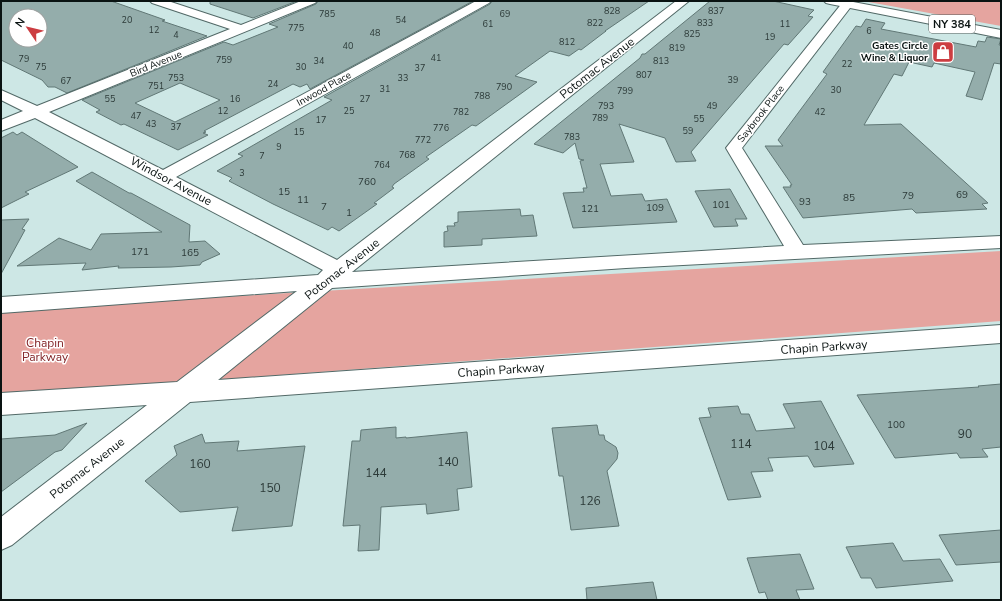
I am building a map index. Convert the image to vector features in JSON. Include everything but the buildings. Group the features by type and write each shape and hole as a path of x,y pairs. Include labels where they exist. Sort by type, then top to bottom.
{"street":[{"path":"156,1 241,29"},
{"name":"Bird Avenue","path":"1,126 311,1"},
{"name":"Inwood Place","path":"163,177 485,1"},
{"name":"Potomac Avenue","path":"1,535 683,1"},
{"name":"NY 384","path":"830,1 1001,34"},
{"name":"Saybrook Place","path":"797,251 734,148 847,4"},
{"name":"Windsor Avenue","path":"1,94 163,177 333,276"},
{"path":"1,305 333,276 797,251 1001,242"},
{"name":"Chapin Parkway","path":"1,404 1001,334"}],"green space":[{"path":"863,1 1001,1 1001,26"},
{"name":"Chapin Parkway","path":"1001,251 1001,321 1,396 1,310"}],"place":[{"name":"Gates Circle Wine & Liquor","path":"943,52"}]}
